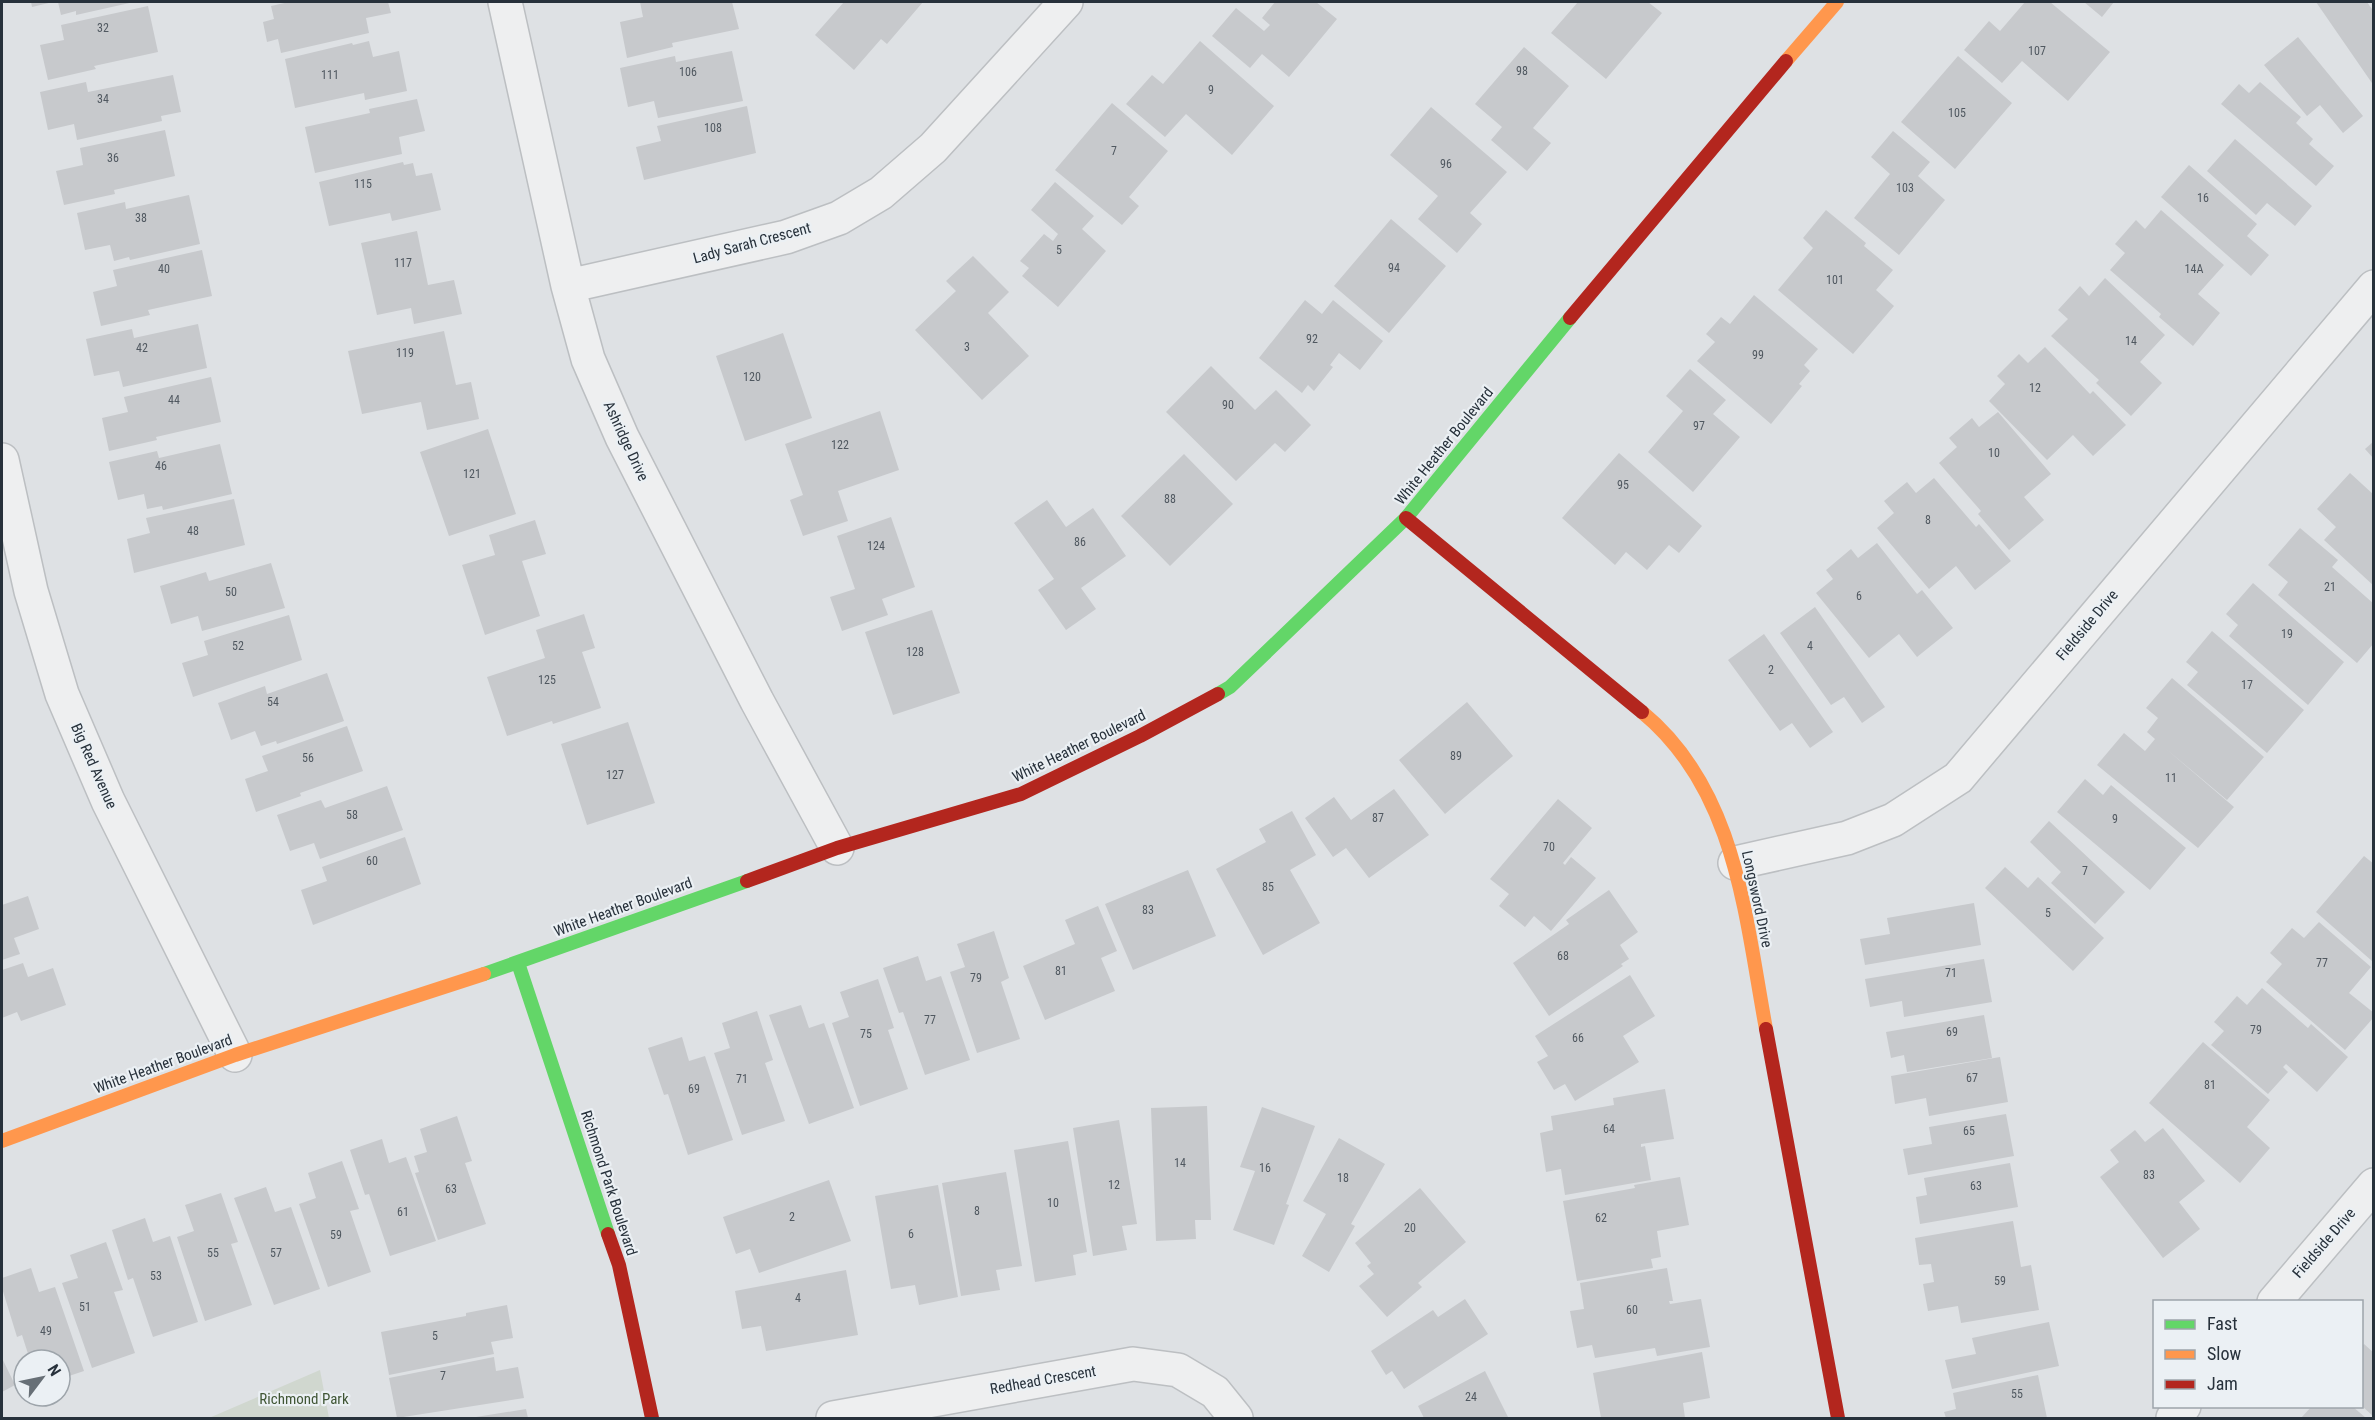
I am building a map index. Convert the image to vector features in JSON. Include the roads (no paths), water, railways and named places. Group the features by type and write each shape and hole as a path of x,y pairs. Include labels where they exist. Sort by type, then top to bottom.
{"street":[{"name":"Ashridge Drive","path":"505,2 568,286 588,359 622,437 757,701 837,848"},
{"name":"Lady Sarah Crescent","path":"568,286 786,237 839,218 881,193 933,148 1066,2"},
{"name":"White Heather Boulevard","path":"2,1141 236,1055 518,963 837,848 1021,794 1140,736 1230,687 1406,518 1614,264 1837,2"},
{"name":"Fieldside Drive","path":"1735,863 1847,838 1893,820 1958,778 2373,287"},
{"name":"Big Red Avenue","path":"2,460 31,591 62,694 108,801 236,1055"},
{"name":"Longsword Drive","path":"1406,518 1647,716 1676,746 1700,778 1735,863 1838,1419"},
{"name":"Richmond Park Boulevard","path":"518,963 620,1265 652,1419"},
{"name":"Fieldside Drive","path":"2276,1300 2373,1185"},
{"name":"Redhead Crescent","path":"833,1419 1133,1364 1178,1370 1215,1392 1236,1419"}],"park label":[{"name":"Richmond Park","path":"304,1399"}]}
